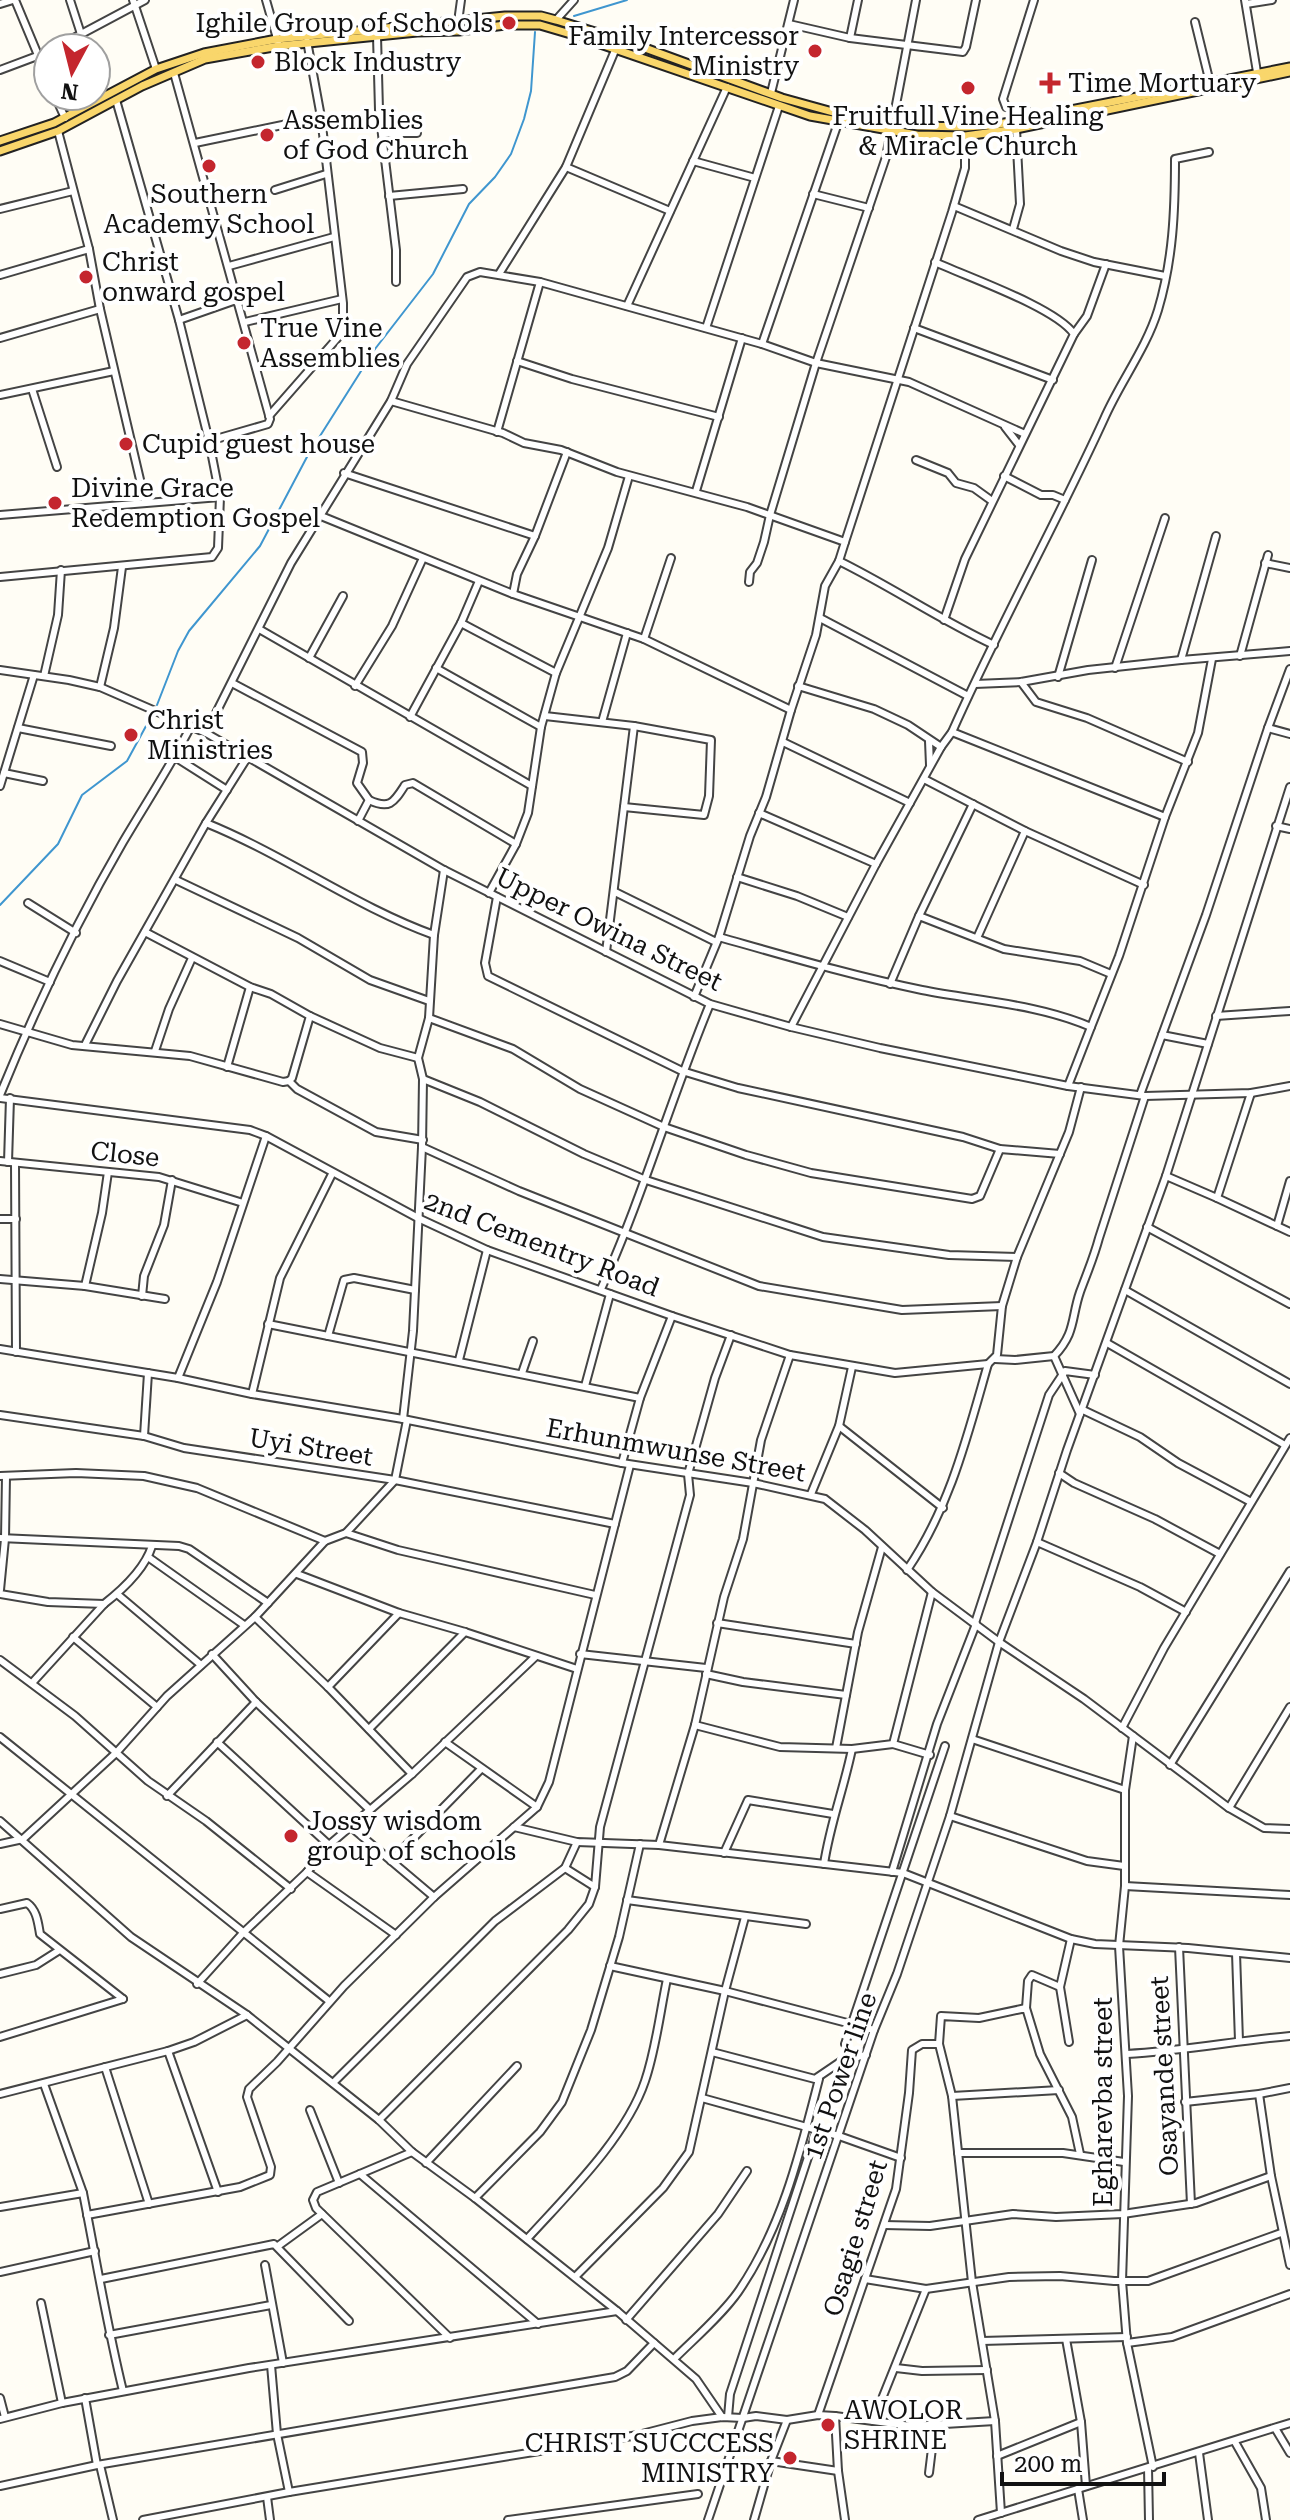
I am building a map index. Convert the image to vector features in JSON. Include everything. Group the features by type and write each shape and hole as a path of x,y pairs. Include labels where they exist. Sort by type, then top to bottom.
{"main road":[{"path":"0,141 65,118 156,69 204,53 505,16 541,16 556,20 840,114 892,126 965,136 1016,129 1290,70"},
{"path":"307,39 540,25 838,123 892,126 966,127 1033,118 1257,72 1290,70"},
{"path":"0,151 58,131 205,59 278,42"}],"street":[{"path":"0,4 14,0 32,41"},
{"path":"70,0 80,32"},
{"path":"84,32 134,2 145,0"},
{"path":"266,0 278,42"},
{"path":"458,22 461,0"},
{"path":"556,20 574,0"},
{"path":"771,93 794,0"},
{"path":"850,38 858,0"},
{"path":"749,582 750,572 757,563 764,542 816,363 886,157 916,0"},
{"path":"789,24 850,38 963,52 976,0"},
{"path":"1033,118 1027,111 1006,107 1003,99 1034,0"},
{"path":"1257,72 1245,2 1272,0"},
{"path":"134,2 156,69"},
{"path":"1195,22 1210,83"},
{"path":"377,36 382,133 396,250 396,282"},
{"path":"269,416 340,335 343,323 321,117 307,39"},
{"path":"499,274 566,167 616,48"},
{"path":"0,70 32,59"},
{"path":"174,73 269,416 268,424 209,441"},
{"path":"627,306 727,87"},
{"path":"0,577 212,557 218,548 220,497 209,441 179,320 116,100"},
{"path":"706,328 779,106"},
{"path":"62,112 65,118"},
{"path":"195,143 321,117"},
{"path":"762,344 838,123"},
{"path":"1013,229 1020,204 1016,129"},
{"path":"58,131 89,249 145,501"},
{"path":"382,133 417,133"},
{"path":"694,997 718,939 783,742 820,618 825,586 852,527 954,206 965,168 965,136"},
{"path":"791,1027 876,864 952,732 1085,463 1105,416 1137,359 1157,312 1165,276 1175,221 1175,159 1209,152"},
{"path":"693,161 755,178"},
{"path":"566,167 670,211"},
{"path":"275,190 326,174"},
{"path":"389,196 463,189"},
{"path":"0,209 73,191"},
{"path":"813,194 869,208"},
{"path":"954,206 1061,251 1165,276"},
{"path":"229,266 334,237"},
{"path":"0,275 89,249"},
{"path":"935,262 1029,304 1054,317 1074,334"},
{"path":"944,620 965,559 1074,334 1087,316 1106,264"},
{"path":"206,733 291,563 391,401 407,364 467,277 480,272 540,282 742,338 816,363 909,382 1025,434"},
{"path":"497,432 540,282"},
{"path":"179,320 239,299"},
{"path":"245,322 342,299"},
{"path":"0,338 100,309"},
{"path":"914,328 1053,380"},
{"path":"696,491 742,338"},
{"path":"517,361 572,379 719,417"},
{"path":"0,395 114,371"},
{"path":"32,389 57,467"},
{"path":"391,401 524,443 567,452 629,476 696,491 845,542"},
{"path":"1003,425 1019,445"},
{"path":"513,594 517,574 567,452"},
{"path":"916,460 948,473 956,483 974,488 992,501"},
{"path":"344,473 535,536"},
{"path":"489,893 516,844 528,813 541,727 556,673 608,548 629,476"},
{"path":"1004,476 1041,495 1053,495 1065,500"},
{"path":"0,515 220,497"},
{"path":"321,516 513,594 644,639 791,710"},
{"path":"1115,668 1165,518"},
{"path":"1181,660 1216,536"},
{"path":"1240,656 1268,555"},
{"path":"355,686 392,626 423,558"},
{"path":"644,639 671,558"},
{"path":"1058,677 1092,560"},
{"path":"839,561 994,645"},
{"path":"1265,563 1290,568"},
{"path":"100,687 114,628 122,567"},
{"path":"44,676 58,615 61,570"},
{"path":"410,717 461,623 479,581"},
{"path":"309,658 343,596"},
{"path":"820,618 968,696"},
{"path":"461,623 556,673"},
{"path":"259,629 532,786"},
{"path":"602,722 627,633"},
{"path":"975,684 1021,682 1181,660 1290,651"},
{"path":"1068,1086 1198,733 1212,659"},
{"path":"436,668 541,727"},
{"path":"995,1359 1054,1356 1075,1322 1080,1293 1094,1259 1162,1035 1290,669"},
{"name":"Upper Owina Street","path":"0,670 100,687 206,733 444,870 710,1004 791,1027 1068,1086 1142,1096 1251,1093 1290,1086"},
{"path":"0,786 34,675"},
{"path":"1021,682 1036,702 1087,718 1188,762"},
{"path":"232,683 362,752 364,758 357,783 369,800 385,805 394,802 405,785 413,783 516,844"},
{"path":"798,686 874,709 908,725 941,747"},
{"path":"545,716 634,726 711,740 706,813 701,816 624,807"},
{"path":"0,1097 25,1033 50,982 123,842 191,726"},
{"path":"606,952 634,726"},
{"path":"18,728 111,746"},
{"path":"1268,728 1290,734"},
{"path":"952,732 1165,817"},
{"path":"929,741 930,767"},
{"path":"783,742 910,803"},
{"path":"175,757 227,790"},
{"path":"85,1045 206,823 247,758"},
{"path":"4,773 43,781"},
{"path":"924,779 1025,831 1144,885"},
{"name":"1st Power line","path":"708,2520 950,1816 999,1642 1166,1176 1290,787"},
{"path":"358,821 369,800"},
{"path":"890,984 973,804"},
{"path":"759,813 876,864"},
{"path":"206,823 434,935"},
{"path":"1276,826 1290,829"},
{"path":"977,938 1025,831"},
{"path":"0,1844 23,1839 116,1753 157,1707 212,1654 255,1617 325,1541 346,1533 395,1480 405,1420 415,1290 423,1079 418,1058 429,1018 434,935 444,870"},
{"path":"737,877 797,896 848,917"},
{"path":"176,880 298,938 370,980 429,1001"},
{"path":"615,892 718,939 890,984 1026,1008 1091,1027"},
{"path":"497,897 485,963 488,976 682,1071 738,1088 963,1137 1000,1149 1060,1154"},
{"path":"28,903 76,933"},
{"path":"919,916 1004,949 1080,961 1111,974"},
{"path":"145,932 310,1016 380,1048 418,1058"},
{"path":"155,1051 169,1009 192,958"},
{"path":"0,961 50,982"},
{"path":"227,1067 250,987"},
{"path":"601,1289 626,1234 682,1071 710,1004"},
{"path":"1216,1016 1290,1011"},
{"path":"0,1024 72,1045 190,1056 283,1082 292,1078 310,1016"},
{"path":"429,1018 513,1049 580,1089 664,1127 811,1173 972,1199 980,1196 1000,1149"},
{"path":"1162,1035 1208,1044"},
{"path":"423,1079 480,1102 584,1154 646,1180 823,1237 949,1255 1017,1257"},
{"path":"289,1081 297,1089 376,1132 422,1144 519,1191 759,1286 902,1310 1002,1306"},
{"path":"907,1570 943,1508 988,1364 995,1359 998,1351 1002,1306 1017,1257 1060,1154 1081,1087"},
{"path":"1217,1198 1251,1093"},
{"name":"2nd Cementry Road","path":"0,1097 245,1129 266,1136 332,1174 487,1250 790,1355 895,1373 988,1364"},
{"path":"10,1098 8,1162 16,1219 16,1352"},
{"path":"178,1378 217,1282 266,1136"},
{"name":"Close","path":"8,1162 172,1180 243,1203"},
{"path":"85,1286 108,1172"},
{"path":"252,1394 280,1278 332,1174"},
{"path":"1166,1176 1290,1232"},
{"path":"142,1296 144,1276 164,1225 172,1180"},
{"path":"1277,1226 1290,1181"},
{"path":"0,1219 16,1219"},
{"path":"1147,1227 1290,1304"},
{"path":"459,1360 487,1250"},
{"path":"328,1336 344,1280 354,1278 415,1290"},
{"path":"0,1279 85,1286 165,1299"},
{"path":"1125,1290 1290,1384"},
{"path":"585,1386 610,1294"},
{"path":"87,2215 218,2192 270,2175 271,2167 247,2093 329,2001 434,1897 537,1807 549,1782 615,1524 640,1398 672,1316"},
{"path":"268,1324 640,1398"},
{"path":"379,2120 568,1930 589,1904 595,1887 598,1841 690,1495 688,1474 715,1378 731,1335"},
{"path":"522,1373 533,1341"},
{"path":"1107,1343 1288,1442 1186,1612 1122,1728"},
{"name":"Erhunmwunse Street","path":"0,1349 178,1378 626,1464 753,1483 811,1494 830,1501 932,1592 1229,1808 1264,1828 1290,1829"},
{"path":"659,1845 695,1725 717,1623 743,1539 761,1440 790,1355"},
{"path":"1054,1356 1067,1389 1082,1413 1140,1437 1178,1463 1251,1502"},
{"path":"811,1494 839,1426 852,1367"},
{"path":"892,1872 937,1724 975,1624 1049,1395 1063,1373 1073,1371 1095,1375"},
{"path":"144,1436 148,1373"},
{"name":"Uyi Street","path":"0,1415 144,1436 184,1448 395,1480 615,1524"},
{"path":"839,1426 943,1508"},
{"path":"104,1604 48,1602 0,1592 3,1476 76,1473 157,1478 197,1488 325,1541"},
{"path":"1059,1473 1220,1554"},
{"path":"346,1533 398,1550 595,1595"},
{"path":"2,1539 189,1549 268,1603"},
{"path":"1037,1542 1140,1587 1186,1612"},
{"path":"32,1683 104,1604 117,1594 148,1557 152,1546"},
{"path":"836,1748 856,1644 882,1547"},
{"path":"148,1557 244,1625"},
{"path":"1170,1765 1290,1571"},
{"path":"297,1574 399,1613 577,1669"},
{"path":"893,1744 932,1592"},
{"path":"117,1594 201,1665"},
{"path":"328,1687 399,1613"},
{"path":"255,1617 412,1774"},
{"path":"717,1623 856,1644"},
{"path":"369,1729 465,1632"},
{"path":"73,1637 157,1707"},
{"path":"212,1654 256,1702 369,1809"},
{"path":"580,1654 706,1671 758,1685 846,1695"},
{"path":"197,1984 243,1933 291,1889 329,1845 412,1774 535,1657"},
{"path":"0,1660 75,1716 167,1796 206,1821 291,1889"},
{"path":"167,1796 256,1702"},
{"path":"1229,1808 1290,1707"},
{"path":"695,1725 780,1747 852,1749 893,1744 930,1755"},
{"name":"Egharevba street","path":"1133,1736 1125,1790 1125,1886 1119,1946 1127,2054 1122,2281 1127,2340 1150,2468 1149,2520"},
{"path":"0,1737 329,2001"},
{"path":"972,1739 1125,1790"},
{"path":"217,1742 329,1845"},
{"path":"445,1742 537,1807"},
{"path":"845,2044 945,1746"},
{"path":"824,1864 833,1814 846,1780 852,1749"},
{"path":"391,1861 481,1769"},
{"path":"724,1853 745,1801 833,1814"},
{"path":"950,1816 1051,1851 1087,1861 1124,1866"},
{"path":"0,1821 131,1937 247,2015 379,2120 412,2152 617,2311 696,2379 725,2417"},
{"path":"351,1827 434,1897"},
{"path":"514,1827 577,1842 659,1845 903,1873 1071,1939 1119,1946 1179,1947 1290,1958"},
{"path":"333,2083 495,1921 565,1868 577,1842"},
{"path":"475,2198 540,2132 562,2102 591,2030 640,1844"},
{"path":"565,1868 595,1887"},
{"path":"307,1872 396,1935"},
{"path":"1125,1886 1290,1895"},
{"path":"627,1900 806,1924"},
{"path":"0,1909 27,1903 37,1917 40,1934 123,1999 0,2037"},
{"path":"575,2277 663,2188 689,2152 745,1917"},
{"path":"1069,2042 1060,1987 1071,1939"},
{"name":"Osayande street","path":"1179,1947 1191,2204"},
{"path":"0,1974 36,1965 58,1951"},
{"path":"1236,1953 1239,2041"},
{"path":"610,1966 725,1991 874,2030"},
{"path":"1060,1987 1032,1975 1029,1977 1026,2008 1040,2054 1072,2117 1080,2154"},
{"path":"527,2239 594,2165 625,2119 644,2083 667,1979"},
{"path":"1001,2513 995,2421 972,2282 952,2096 939,2044 941,2016 979,2018 1005,2015 1026,2008"},
{"path":"0,2094 168,2051 194,2042 247,2015"},
{"path":"1127,2054 1183,2051 1290,2036"},
{"name":"Osagie street","path":"818,2415 896,2189 912,2050 922,2044 939,2044"},
{"path":"168,2051 218,2192"},
{"path":"712,2052 819,2079"},
{"path":"674,2359 736,2295 759,2259 779,2215 819,2079 837,2063 866,2055"},
{"path":"426,2163 517,2066"},
{"path":"105,2067 149,2204"},
{"path":"44,2084 83,2193 109,2335 123,2391"},
{"path":"1185,2102 1290,2088"},
{"path":"952,2096 1059,2090"},
{"path":"1259,2094 1281,2233 1290,2265"},
{"path":"702,2098 839,2136 901,2158"},
{"path":"310,2110 339,2183"},
{"path":"725,2417 817,2130"},
{"path":"412,2152 317,2192 313,2200 316,2208 450,2338"},
{"path":"958,2153 1080,2154 1124,2162"},
{"path":"626,2320 718,2214 747,2171"},
{"path":"360,2174 538,2324"},
{"path":"884,2225 930,2226 1013,2214 1056,2217 1123,2214 1191,2204 1271,2176"},
{"path":"0,2207 83,2193"},
{"path":"278,2246 322,2214"},
{"path":"865,2279 926,2289 1009,2277 1060,2276 1148,2281 1281,2233"},
{"path":"101,2279 274,2244 349,2321"},
{"path":"0,2272 95,2251"},
{"path":"265,2265 283,2363"},
{"path":"873,2421 926,2289"},
{"path":"982,2341 1172,2337 1290,2294"},
{"path":"603,2312 604,2301"},
{"path":"41,2303 62,2403"},
{"path":"109,2335 271,2305"},
{"path":"0,2398 2,2418 85,2398 271,2365 617,2311"},
{"path":"1066,2339 1081,2422 1086,2486"},
{"path":"0,2486 98,2465 615,2377 627,2371 654,2343"},
{"path":"271,2365 277,2434 289,2492"},
{"path":"896,2368 922,2371 987,2370"},
{"path":"85,2398 113,2520"},
{"path":"143,2520 289,2492 638,2435 692,2421 725,2417 756,2416 787,2420 818,2415 911,2426 995,2421"},
{"path":"835,2416 845,2520"},
{"path":"754,2520 787,2420"},
{"path":"997,2456 1081,2422"},
{"path":"978,2520 1290,2423"},
{"path":"929,2473 935,2424"},
{"path":"1275,2428 1290,2453"},
{"path":"1235,2442 1261,2488 1266,2520"},
{"path":"1199,2453 1208,2520"},
{"path":"771,2461 838,2471"},
{"path":"1078,2489 1083,2520"},
{"path":"508,2520 698,2494"},
{"path":"267,2497 270,2520"},
{"path":"1017,2510 1019,2520"}],"waterway":[{"path":"574,16 627,0"},
{"path":"157,705 189,631 260,546 308,455 375,349 433,274 469,204 495,177 511,154 531,91 535,32"},
{"path":"0,905 58,844 82,795 127,761 152,715"}],"place":[{"name":"Ighile Group of Schools","path":"509,23"},
{"name":"Family Intercessor Ministry","path":"815,51"},
{"name":"Block Industry","path":"258,62"},
{"name":"Time Mortuary","path":"1050,83"},
{"name":"Fruitfull Vine Healing & Miracle Church","path":"968,88"},
{"name":"Assemblies of God Church","path":"267,135"},
{"name":"Southern Academy School","path":"209,166"},
{"name":"Christ onward gospel","path":"86,277"},
{"name":"True Vine Assemblies","path":"244,343"},
{"name":"Cupid guest house","path":"126,444"},
{"name":"Divine Grace Redemption Gospel","path":"55,503"},
{"name":"Christ Ministries","path":"131,735"},
{"name":"Jossy wisdom group of schools","path":"291,1836"},
{"name":"AWOLOR SHRINE","path":"828,2425"},
{"name":"CHRIST SUCCCESS MINISTRY","path":"790,2458"}]}
